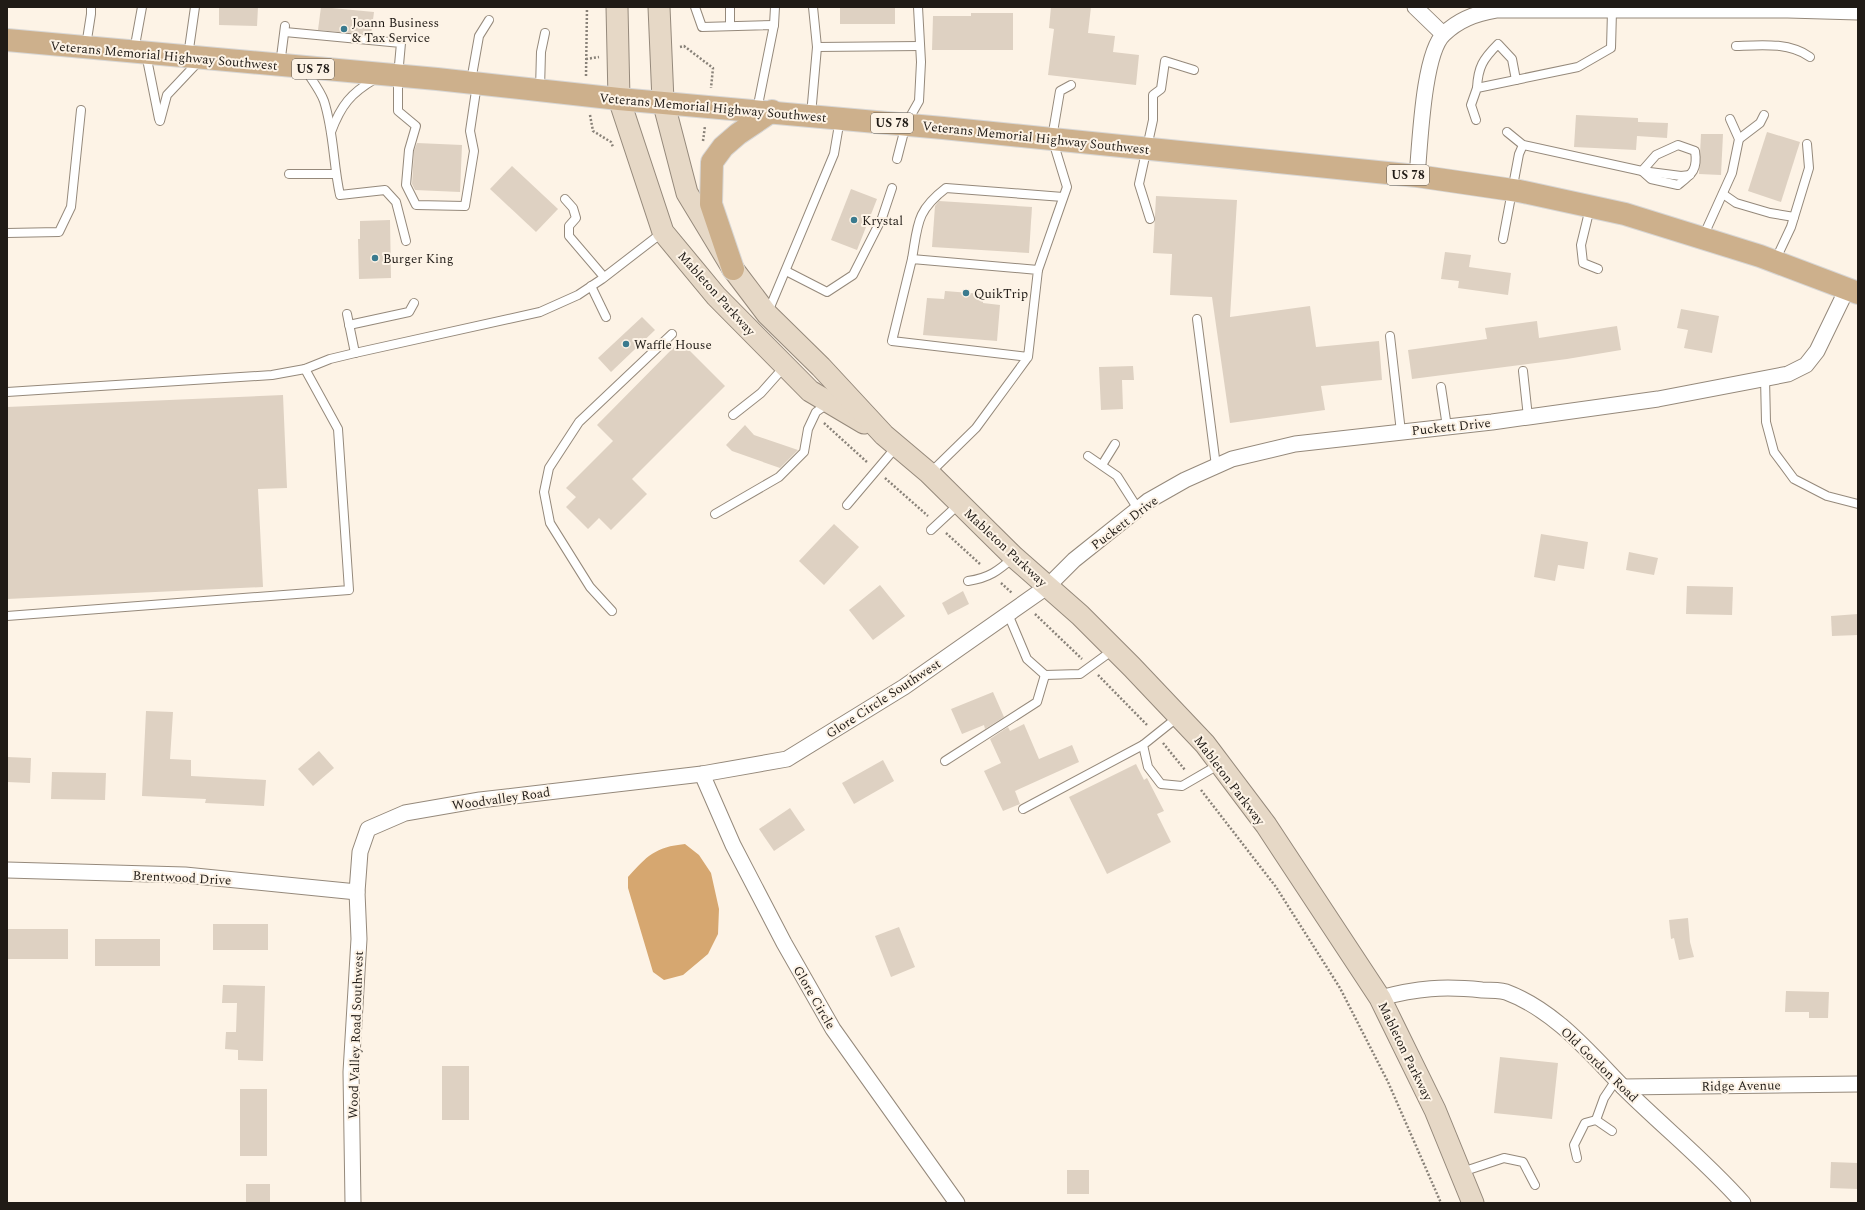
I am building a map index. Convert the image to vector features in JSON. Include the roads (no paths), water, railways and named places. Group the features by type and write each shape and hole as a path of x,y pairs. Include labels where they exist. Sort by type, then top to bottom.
{"main road":[{"name":"Mableton Parkway","path":"617,7 619,99 663,232 716,296 810,392 830,402 890,441 929,473 1014,557 1048,586 1114,649 1206,744 1266,825 1380,998 1435,1110 1473,1203"},
{"name":"Mableton Parkway","path":"659,7 663,101 687,193 733,269 767,314 821,366 890,441"},
{"name":"Veterans Memorial Highway Southwest","path":"7,40 474,83 619,99 663,101 1052,138 1417,176 1513,190 1625,214 1703,237 1774,261 1853,291"},
{"path":"733,269 711,204 712,162 723,147 764,111"}],"street":[{"path":"1416,7 1443,34"},
{"path":"1417,176 1430,68 1436,47 1443,34 1467,18 1496,10 1540,9 1592,9 1612,11 1635,9 1788,8 1858,12"},
{"name":"Puckett Drive","path":"1048,586 1074,560 1148,501 1185,480 1232,459 1295,444 1528,417 1658,399 1788,374 1806,365 1820,346 1853,291"},
{"name":"Glore Circle Southwest","path":"702,774 787,759 904,687 1048,586"},
{"name":"Woodvalley Road","path":"357,892 360,852 368,829 405,813 480,800 702,774"},
{"name":"Glore Circle","path":"702,774 740,859 784,943 833,1029 957,1203"},
{"name":"Brentwood Drive","path":"7,870 185,875 357,892"},
{"name":"Wood Valley Road Southwest","path":"353,1203 352,1072 359,939 357,892"},
{"name":"Old Gordon Road","path":"1380,998 1411,990 1450,987 1505,992 1541,1010 1579,1041 1743,1203"},
{"name":"Ridge Avenue","path":"1620,1083 1858,1084"}],"lane":[{"path":"86,48 91,7"},
{"path":"142,7 140,53 160,121 167,95 195,58 195,7"},
{"path":"695,7 702,27 774,26"},
{"path":"730,7 730,26"},
{"path":"764,111 775,7"},
{"path":"810,115 816,47 813,7"},
{"path":"897,159 906,124 919,101 920,46 918,7"},
{"path":"1477,88 1578,67 1611,48 1612,11"},
{"path":"280,66 285,29 401,43 390,76 398,111 416,126 409,150 406,185 416,205 465,206 474,151 470,131 479,36 489,20"},
{"path":"540,90 541,52 546,33"},
{"path":"1476,120 1471,105 1477,88 1478,73 1485,56 1498,44 1512,59 1516,80"},
{"path":"1736,46 1770,45 1801,50 1810,57"},
{"path":"816,47 920,46"},
{"path":"1150,219 1139,184 1153,120 1153,95 1161,88 1165,61 1194,70"},
{"path":"304,68 324,99 331,132 335,174 340,195 385,190 396,202 406,241"},
{"path":"331,132 339,112 358,89 390,76"},
{"path":"929,473 976,428 1028,357 1038,270 1067,187 1052,138 1060,91 1071,84"},
{"path":"7,233 59,232 71,207 81,110"},
{"path":"1739,139 1760,123 1764,115"},
{"path":"767,314 834,154 841,118"},
{"path":"1703,237 1732,173 1739,139 1730,120"},
{"path":"1507,132 1523,145 1642,171 1651,179 1678,185 1690,175 1695,167 1695,151 1678,145 1656,155 1642,171"},
{"path":"1774,261 1791,227 1810,168 1807,144"},
{"path":"1503,239 1519,154 1523,145"},
{"path":"289,174 335,174"},
{"path":"786,271 827,292 853,275 882,218 892,188"},
{"path":"1028,357 892,341 912,259 918,220 932,199 946,188 1063,197"},
{"path":"1723,194 1736,203 1770,213 1794,217"},
{"path":"565,199 573,208 576,218 569,226 569,236 604,277"},
{"path":"1590,207 1582,245 1583,263 1598,269"},
{"path":"7,392 272,375 305,369 330,359 355,353 540,312 578,295 663,232"},
{"path":"912,259 1038,270"},
{"path":"591,286 606,317"},
{"path":"349,325 409,312 414,304"},
{"path":"347,314 355,353"},
{"path":"1197,319 1216,466"},
{"path":"612,611 590,587 550,523 544,492 549,468 579,422 672,334"},
{"path":"1390,336 1401,432"},
{"path":"733,415 762,393 785,366"},
{"path":"7,616 349,590 338,429 305,369"},
{"path":"1523,371 1528,417"},
{"path":"1765,378 1766,422 1774,452 1794,479 1827,496 1858,504"},
{"path":"1441,387 1447,427"},
{"path":"715,514 779,477 804,452 808,429 816,412 830,402"},
{"path":"847,505 890,441"},
{"path":"1102,465 1115,444"},
{"path":"1088,456 1117,476 1138,509"},
{"path":"931,530 959,504"},
{"path":"968,582 984,579 997,572 1014,557"},
{"path":"1008,614 1027,659 1045,676 1080,674 1114,649"},
{"path":"945,761 1037,702 1045,676"},
{"path":"1023,809 1143,745 1179,716"},
{"path":"1143,745 1148,767 1161,784 1182,786 1220,764"},
{"path":"1596,1120 1604,1098 1620,1083"},
{"path":"1577,1158 1574,1145 1585,1123 1596,1120 1612,1131"},
{"path":"1461,1172 1504,1158 1523,1162 1535,1185"}],"place":[{"name":"Joann Business & Tax Service","path":"344,29"},
{"name":"Krystal","path":"854,220"},
{"name":"Burger King","path":"375,258"},
{"name":"QuikTrip","path":"966,293"},
{"name":"Waffle House","path":"626,344"}]}
